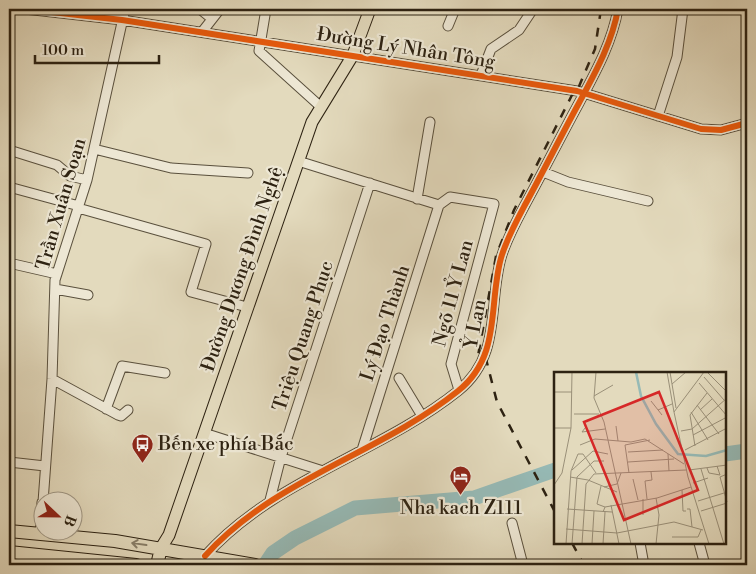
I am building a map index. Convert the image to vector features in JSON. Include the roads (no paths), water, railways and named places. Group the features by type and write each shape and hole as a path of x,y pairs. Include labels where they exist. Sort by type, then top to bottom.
{"highway":[{"path":"9,531 32,533"},
{"path":"82,539 162,548 255,565"},
{"path":"157,565 162,548"},
{"path":"9,552 57,561 136,565"}],"main road":[{"name":"Đường Dương Đình Nghệ","path":"162,548 169,535 312,122 353,55 370,9"}],"street":[{"name":"Đường Lý Nhân Tông","path":"25,9 122,20 260,40 585,93 701,129 720,130 747,123"},
{"name":"Trần Xuân Soạn","path":"43,492 52,379 57,274 87,180 125,9"},
{"path":"200,9 211,18"},
{"path":"202,32 211,18 220,9"},
{"path":"266,9 259,51 320,107"},
{"path":"448,26 456,9"},
{"path":"481,76 491,49 519,30 533,9"},
{"name":"Ỷ Lan","path":"205,556 270,500 422,416 459,390 480,365 488,347 501,258 543,172 585,93 615,27 618,9"},
{"path":"658,116 677,57 683,9"},
{"path":"417,198 430,122"},
{"path":"94,149 171,168 248,173"},
{"path":"9,150 57,165 70,176 87,180"},
{"path":"298,161 439,206"},
{"path":"543,172 568,182 648,201"},
{"name":"Triệu Quang Phục","path":"270,500 281,457 370,183"},
{"path":"9,187 206,244 191,292 247,307"},
{"name":"Ngõ 11 Ỷ Lan","path":"439,206 450,197 494,204 451,364 459,390"},
{"name":"Lý Đạo Thành","path":"362,450 439,206"},
{"path":"9,263 57,274"},
{"path":"55,289 88,295"},
{"path":"106,409 122,366 165,372"},
{"path":"399,378 422,416"},
{"path":"52,379 121,416 128,410"},
{"path":"204,432 323,471"},
{"path":"9,462 45,466"},
{"path":"512,523 523,565"},
{"path":"640,544 644,565"},
{"path":"699,544 705,565"}],"waterway":[{"path":"726,454 747,451"},
{"path":"265,565 273,553 295,538 355,508 474,498 554,470"}],"railway":[{"path":"554,510 497,402 486,359 478,356 496,256 514,210 573,93 577,91 595,49 601,9"},
{"path":"573,544 584,565"}],"place":[{"name":"Bến xe phía Bắc","path":"142,463"},
{"name":"Nha kach Z111","path":"461,496"}]}
